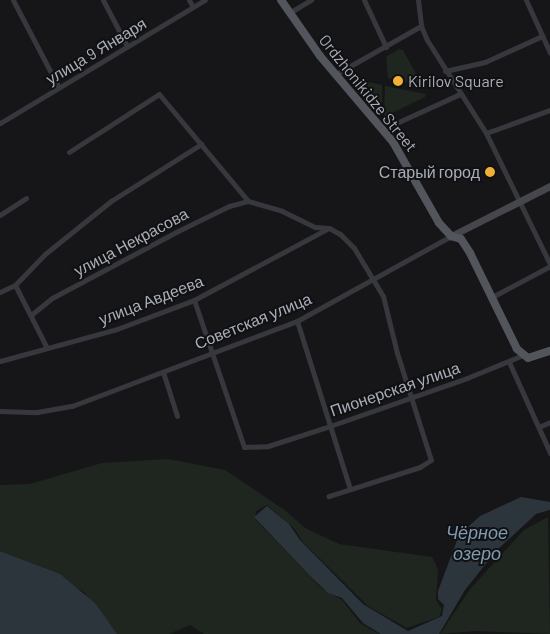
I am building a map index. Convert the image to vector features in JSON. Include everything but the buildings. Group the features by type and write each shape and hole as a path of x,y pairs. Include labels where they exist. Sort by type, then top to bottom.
{"main road":[{"name":"Ordzhonikidze Street","path":"281,0 336,74 393,142 439,223 451,236 461,239 470,253 514,345 523,355"},
{"name":"Пионерская улица","path":"523,355 536,358 550,351"}],"street":[{"path":"13,0 59,88"},
{"path":"103,0 127,46"},
{"path":"189,0 193,7"},
{"name":"улица 9 Января","path":"0,123 204,0"},
{"path":"289,13 311,0"},
{"path":"364,0 386,47"},
{"path":"418,0 421,26 445,71 486,133 550,265 492,297"},
{"path":"526,0 550,53"},
{"path":"336,74 421,26"},
{"path":"445,71 485,62 542,36"},
{"path":"69,152 159,94 248,201 282,211 315,227 329,228 340,234 354,248 383,296 410,397 431,460 420,468 329,496"},
{"path":"392,125 460,94"},
{"path":"486,133 550,110"},
{"path":"0,292 15,285 45,254 111,201 201,144"},
{"name":"Советская улица","path":"2,410 37,412 72,406 297,321 451,236 550,186"},
{"path":"0,215 26,198"},
{"name":"улица Некрасова","path":"32,315 52,298 176,232 229,206 248,201"},
{"name":"улица Авдеева","path":"0,361 46,346 117,329 194,300 329,228"},
{"path":"15,285 32,315 46,346"},
{"path":"194,300 211,353"},
{"path":"297,321 350,489"},
{"name":"Пионерская улица","path":"211,353 244,447 268,446 330,426 509,362 523,355"},
{"path":"509,362 550,453"},
{"path":"163,372 177,416"},
{"path":"539,427 550,422"}],"shaded area":[{"path":"399,49 403,50 422,85 388,78 386,57"},
{"path":"365,81 382,85 382,116 356,86"},
{"path":"385,86 426,94 425,97 384,117"},
{"path":"168,459 225,470 286,511 305,528 339,544 432,557 438,569 436,600 442,609 439,617 407,628 368,606 303,542 294,528 267,505 256,511 255,519 321,588 342,600 360,623 379,634 204,634 190,625 169,634 117,634 84,592 36,565 0,551 0,485 30,484 102,463"},
{"path":"548,517 550,634 476,631 440,634 470,589 524,530"}],"water":[{"name":"Чёрное озеро","path":"521,497 550,502 550,510 536,514 496,551 465,590 439,634 381,634 363,623 342,598 328,593 254,517 267,506 289,524 300,540 363,604 408,631 442,616 444,605 438,599 438,591 459,535 480,516"},
{"path":"0,551 60,574 95,603 117,634 0,634"}],"place":[{"name":"Kirilov Square","path":"398,81"},
{"name":"Старый город","path":"490,172"}]}
